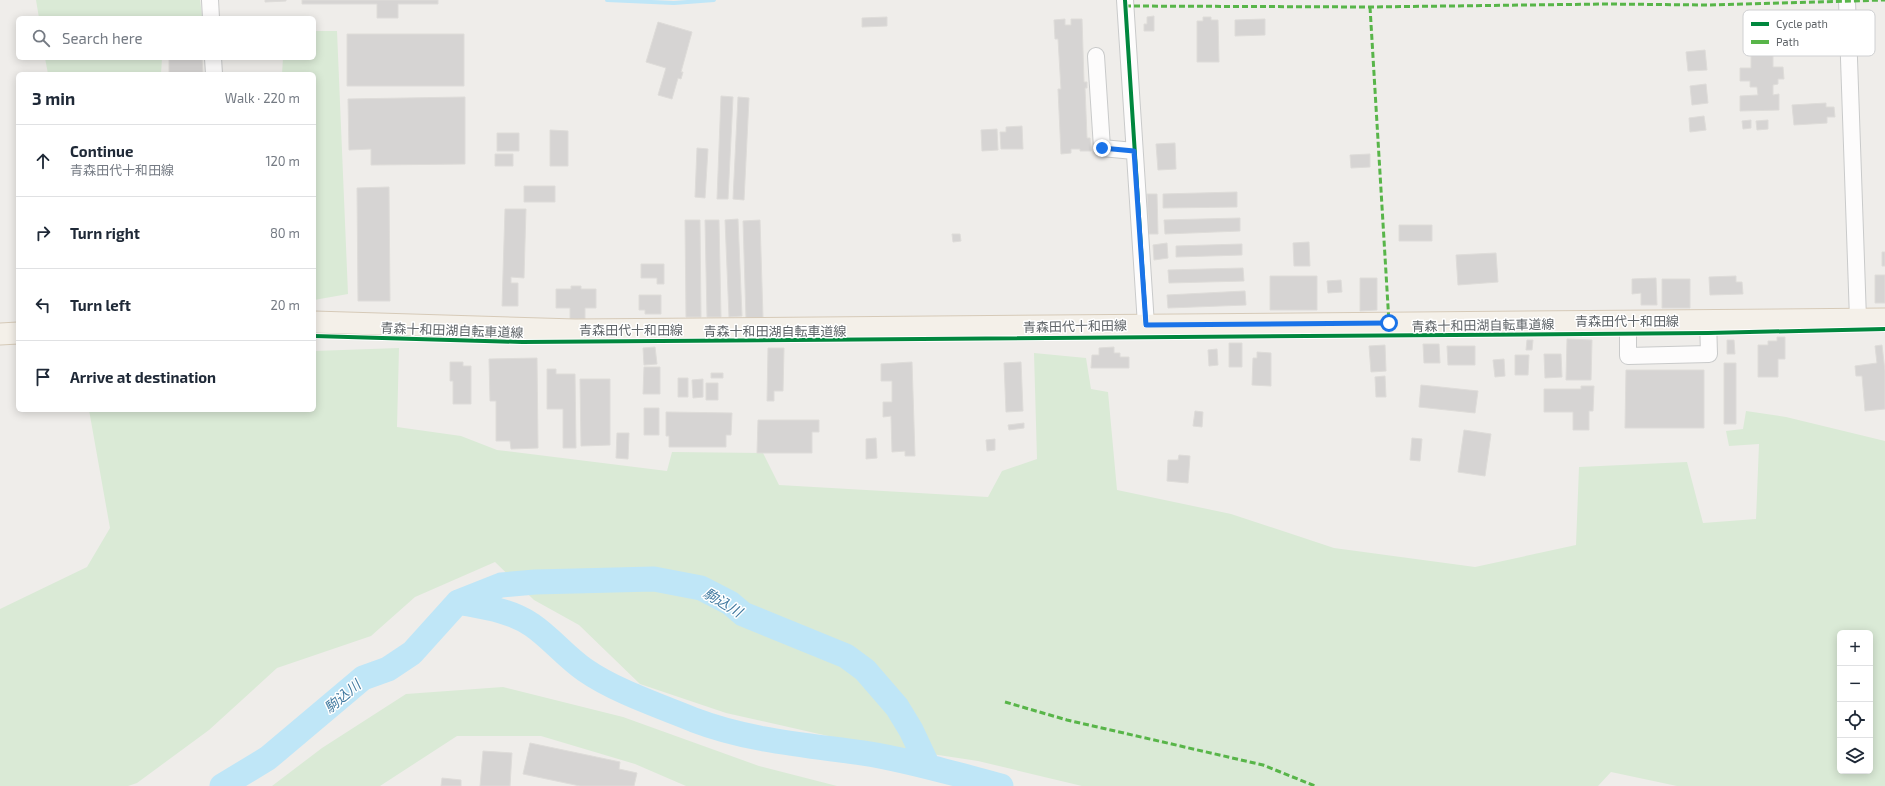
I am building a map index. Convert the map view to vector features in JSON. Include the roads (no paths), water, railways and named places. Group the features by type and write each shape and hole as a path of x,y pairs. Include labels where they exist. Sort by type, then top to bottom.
{"main road":[{"name":"青森田代十和田線","path":"316,322 576,330 915,329 1146,325 1885,319"},
{"path":"0,334 16,333"}],"street":[{"path":"210,0 211,16"},
{"path":"1125,0 1146,325"},
{"path":"1847,1 1847,10"},
{"path":"1096,56 1102,148 1134,151"},
{"path":"1849,56 1858,319"},
{"path":"213,60 214,72"},
{"path":"1628,321 1628,356 1709,354 1708,320"}],"waterway":[{"path":"607,0 674,3 714,0"},
{"name":"駒込川","path":"222,786 268,758 363,678 388,669 412,653 458,602 501,585 535,582 654,579 701,588 730,603 743,614 846,656 865,670 897,707 911,730 928,766"},
{"name":"駒込川","path":"458,602 506,612 524,620 539,630 578,665 597,678 638,698 694,720 757,738 898,759 1001,786"}]}
